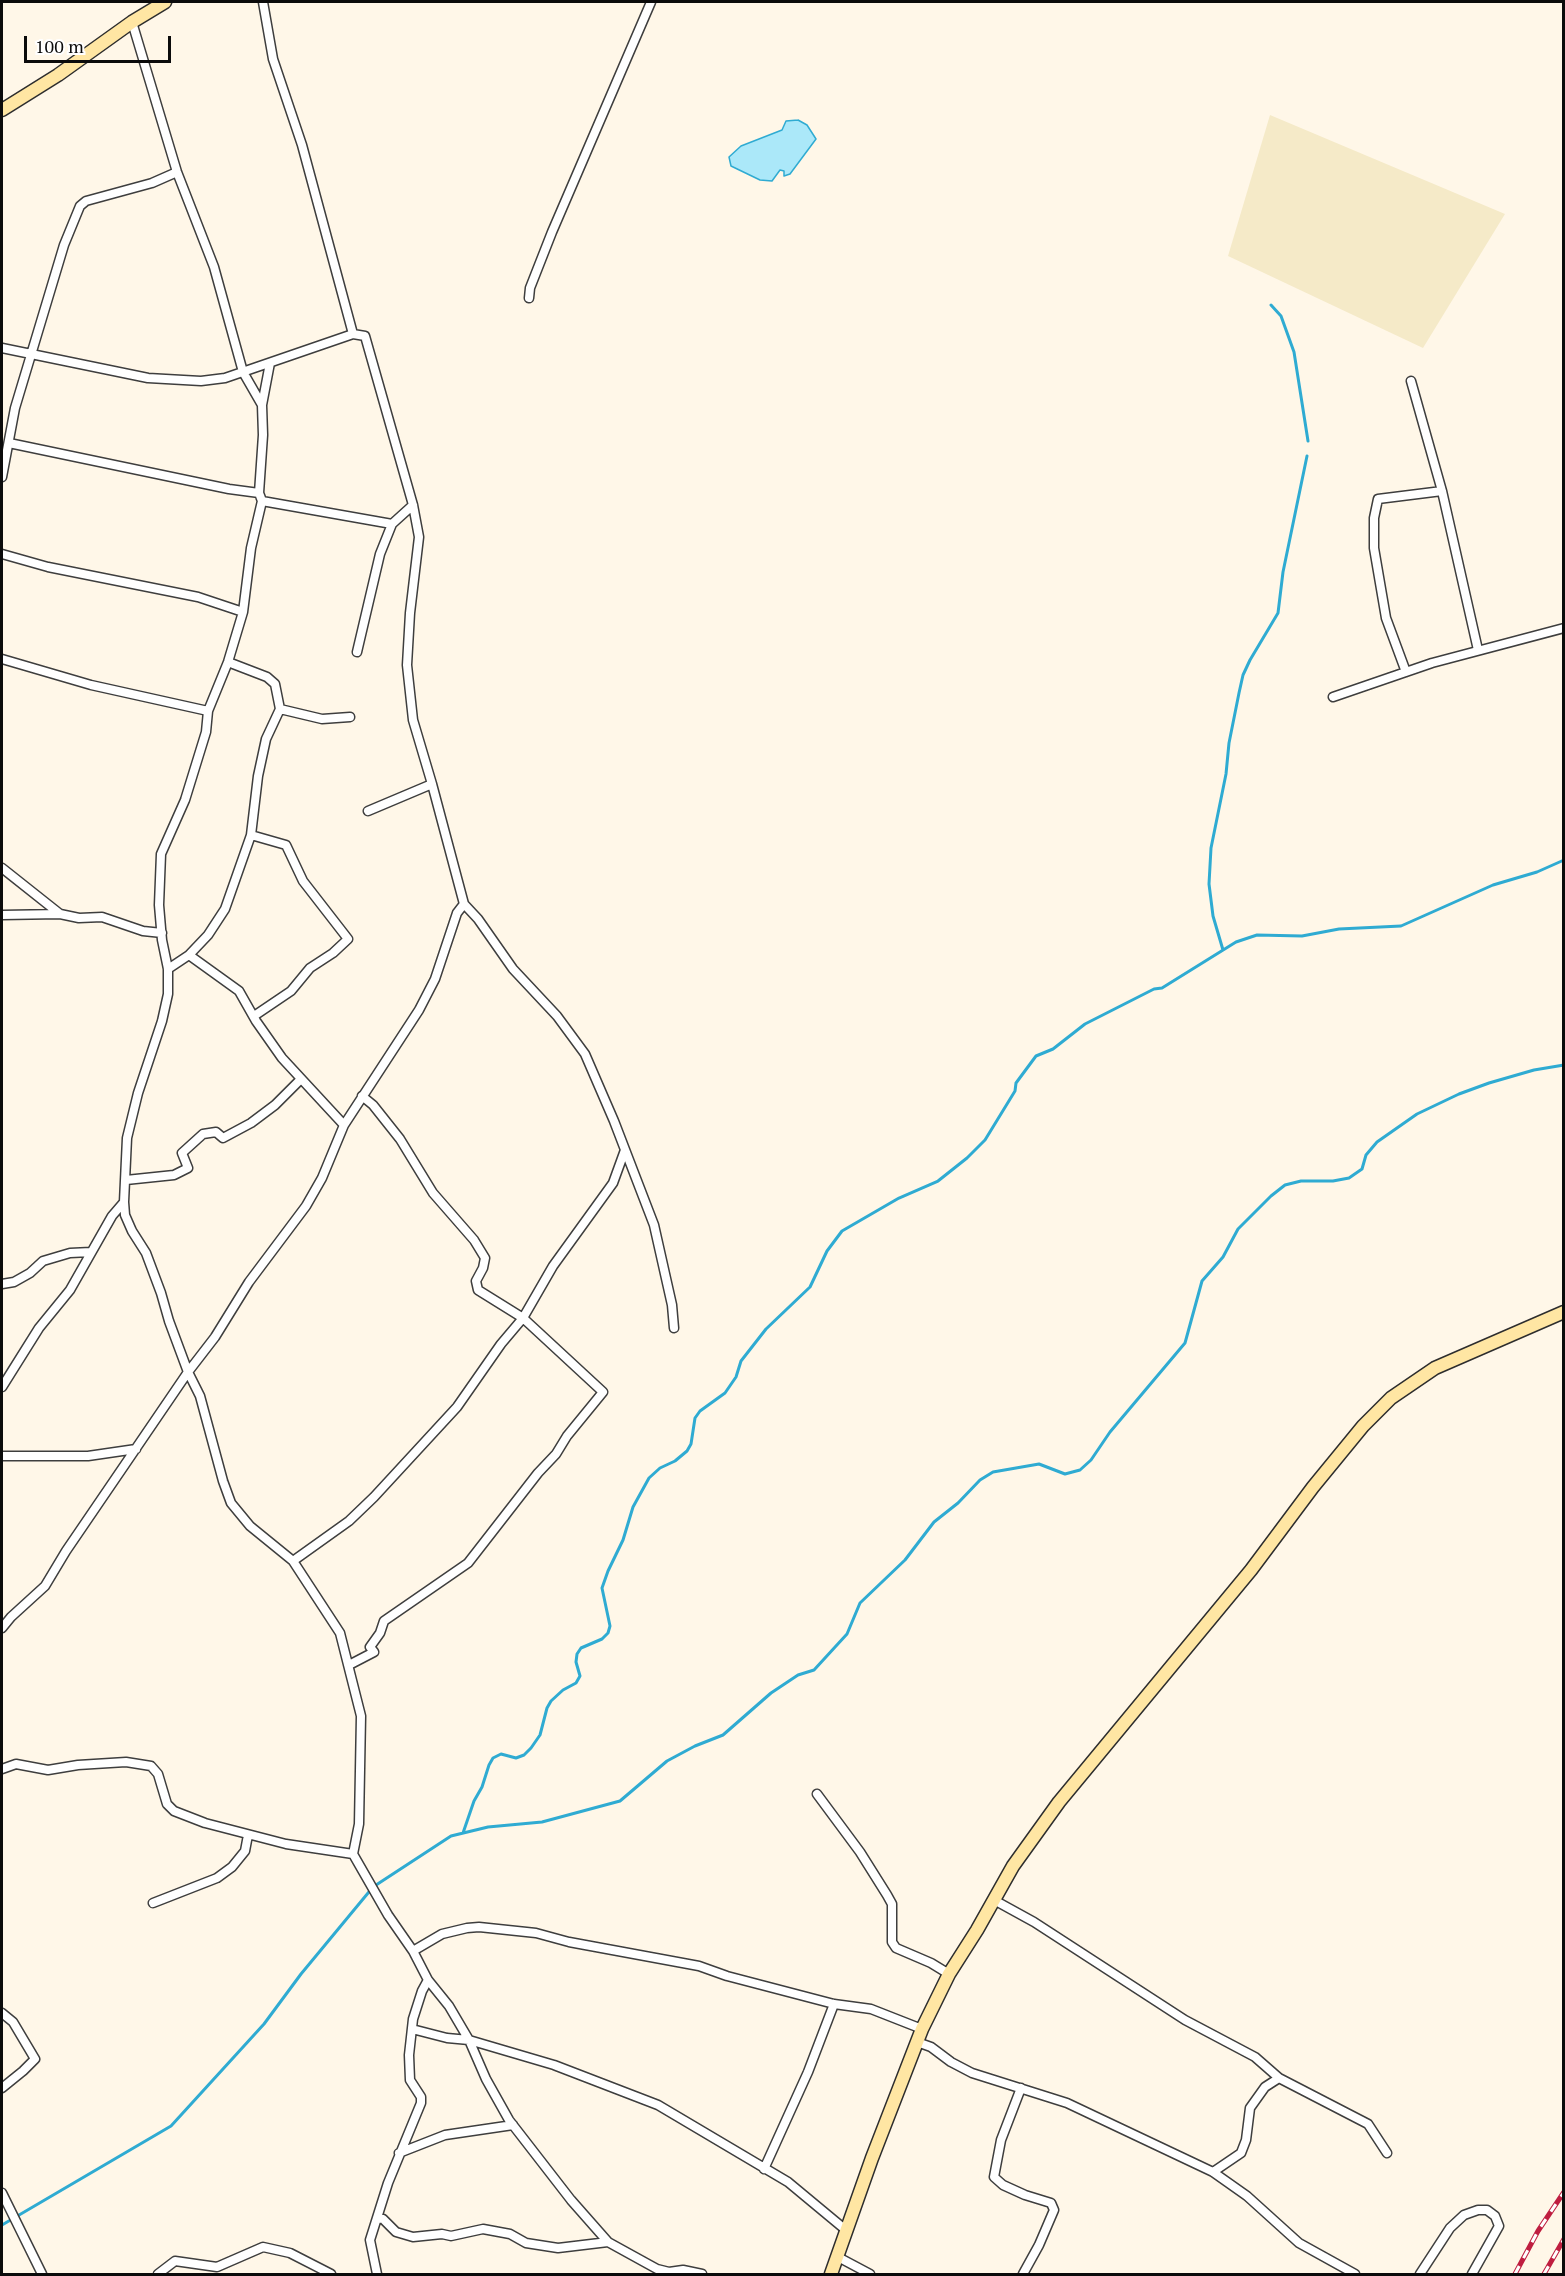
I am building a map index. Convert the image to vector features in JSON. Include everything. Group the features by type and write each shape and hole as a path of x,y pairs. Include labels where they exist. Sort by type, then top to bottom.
{"street":[{"path":"2,110 165,2"},
{"path":"263,2 273,59 302,145 353,334"},
{"path":"529,298 530,288 552,232 651,2"},
{"path":"132,22 177,172 214,267 243,372 262,405"},
{"path":"2,477 15,408 64,245 80,206 86,201 152,183 177,172"},
{"path":"2,348 148,378 201,381 243,372 353,334 365,336 420,537 410,613 407,665 413,720 464,904 478,919 513,969 572,1034 585,1054 626,1150 654,1225 672,1305 674,1329"},
{"path":"270,363 262,405 260,497 243,612 228,662 208,711 206,732 185,800 161,854 159,877 162,933 168,969 168,994 127,1138 125,1215 151,1265 188,1372 195,1383 206,1413 214,1449 231,1503 250,1526 293,1561 340,1633 361,1716 358,1824 352,1854 388,1915 413,1950 428,1980 449,2006 469,2040 486,2079 513,2125 561,2186 608,2242 657,2269 669,2272 683,2270 702,2274"},
{"path":"1411,381 1442,491 1478,650"},
{"path":"9,443 392,524"},
{"path":"1406,672 1386,618 1374,548 1376,508 1378,499 1442,491"},
{"path":"357,652 380,554 392,524 413,505"},
{"path":"2,554 48,567 198,597 243,612"},
{"path":"1333,697 1478,650 1563,628"},
{"path":"2,659 91,685 208,711"},
{"path":"168,969 189,955 207,935 225,909 251,835 258,776 266,739 280,709 275,684 267,677 228,662"},
{"path":"280,709 322,719 350,717"},
{"path":"368,811 432,784"},
{"path":"251,835 286,845 303,881 348,939 333,954 310,968 291,991 254,1016"},
{"path":"2,867 60,914"},
{"path":"2,1628 10,1617 45,1586 188,1372 215,1337 249,1282 306,1206 322,1178 344,1125 419,1010 435,979 457,913 464,904"},
{"path":"2,915 60,914 79,918 102,917 143,931 162,933"},
{"path":"189,955 239,991 269,1041 344,1125"},
{"path":"126,1180 174,1175 188,1168 182,1153 203,1134 216,1132 223,1138 251,1124 275,1106 301,1079"},
{"path":"349,1665 374,1653 370,1647 380,1633 384,1621 468,1563 603,1392 523,1318 478,1290 476,1281 485,1258 474,1240 433,1193 400,1139 373,1105 362,1096"},
{"path":"293,1561 349,1521 457,1407 494,1354 523,1318 552,1266 613,1183 626,1150"},
{"path":"2,1388 39,1328 70,1290 112,1216 124,1202"},
{"path":"2,1284 14,1282 30,1273 43,1261 70,1253 91,1252"},
{"path":"831,2274 872,2157 922,2029 949,1974 1013,1866 1059,1802 1251,1570 1313,1486 1363,1426 1391,1398 1435,1368 1563,1312"},
{"path":"2,1456 88,1456 136,1449"},
{"path":"2,1769 16,1764 48,1770 78,1765 126,1762 151,1766 158,1774 167,1804 174,1811 205,1823 286,1844 352,1854"},
{"path":"817,1794 860,1852 892,1904 892,1942 896,1948 931,1963 949,1974"},
{"path":"153,1904 217,1878 232,1868 245,1851 248,1834"},
{"path":"994,1900 1034,1922 1185,2020 1255,2057 1280,2078 1368,2124 1388,2153"},
{"path":"413,1950 442,1934 467,1928 536,1933 569,1942 699,1966 727,1976 834,2004 871,2009 922,2029"},
{"path":"377,2274 370,2240 399,2153 421,2103 421,2097 410,2080 409,2055 412,2029 422,1991 428,1980"},
{"path":"764,2169 801,2090 834,2004"},
{"path":"2,2013 13,2022 34,2059 2,2088"},
{"path":"412,2029 447,2038 469,2040 554,2065 658,2105 788,2182 847,2231"},
{"path":"917,2042 931,2047 951,2062 972,2073 1067,2103 1213,2172 1247,2196 1299,2243 1354,2274"},
{"path":"1213,2172 1241,2153 1246,2140 1250,2108 1265,2087 1280,2078"},
{"path":"1021,2088 1001,2140 994,2177 1003,2185 1051,2203 1054,2210 1040,2245 1023,2274"},
{"path":"399,2153 445,2135 513,2125"},
{"path":"2,2193 42,2274"},
{"path":"1420,2274 1450,2228 1464,2215 1478,2210 1487,2210 1495,2216 1498,2226 1472,2274"},
{"path":"377,2218 383,2219 396,2232 413,2237 442,2234 451,2236 483,2229 510,2234 526,2243 552,2247 580,2247 608,2242"},
{"path":"158,2274 175,2261 217,2267 263,2247 290,2253 331,2274"},
{"path":"838,2257 870,2274"}],"shaded area":[{"path":"1270,115 1505,214 1423,348 1228,256"}],"water":[{"path":"798,120 807,125 816,139 790,174 784,176 784,171 780,170 772,181 760,180 731,166 729,157 741,146 782,130 786,121"}],"waterway":[{"path":"1271,305 1281,316 1294,352 1308,441"},
{"path":"1223,950 1213,916 1209,884 1211,848 1243,675 1278,613 1283,572 1307,456"},
{"path":"463,1833 493,1758 501,1754 516,1758 524,1755 531,1748 540,1735 551,1701 563,1690 576,1683 580,1676 576,1662 581,1648 602,1639 608,1633 610,1626 602,1588 623,1540 633,1507 649,1478 687,1451 691,1444 695,1418 700,1411 725,1393 736,1377 741,1361 766,1329 810,1287 827,1251 842,1231 899,1198 938,1181 967,1158 985,1140 1015,1091 1016,1083 1036,1056 1053,1049 1085,1024 1154,989 1162,988 1236,942 1257,935 1302,936 1339,929 1401,926 1493,885 1537,872 1564,860"},
{"path":"2,2225 171,2126 264,2024 301,1974 373,1887 451,1836 488,1827 542,1822 620,1801 667,1761 695,1746 723,1735 771,1693 798,1675 814,1670 847,1634 860,1603 905,1560 934,1522 958,1503 980,1480 993,1472 1039,1464 1065,1474 1080,1470 1091,1460 1110,1432 1185,1343 1202,1281 1223,1257 1238,1229 1285,1185 1301,1181 1333,1181 1349,1178 1362,1169 1366,1155 1377,1142 1417,1114 1489,1083 1534,1070 1564,1065"}],"railway":[{"path":"1515,2274 1538,2231 1564,2192"},
{"path":"1544,2274 1564,2239"}]}
